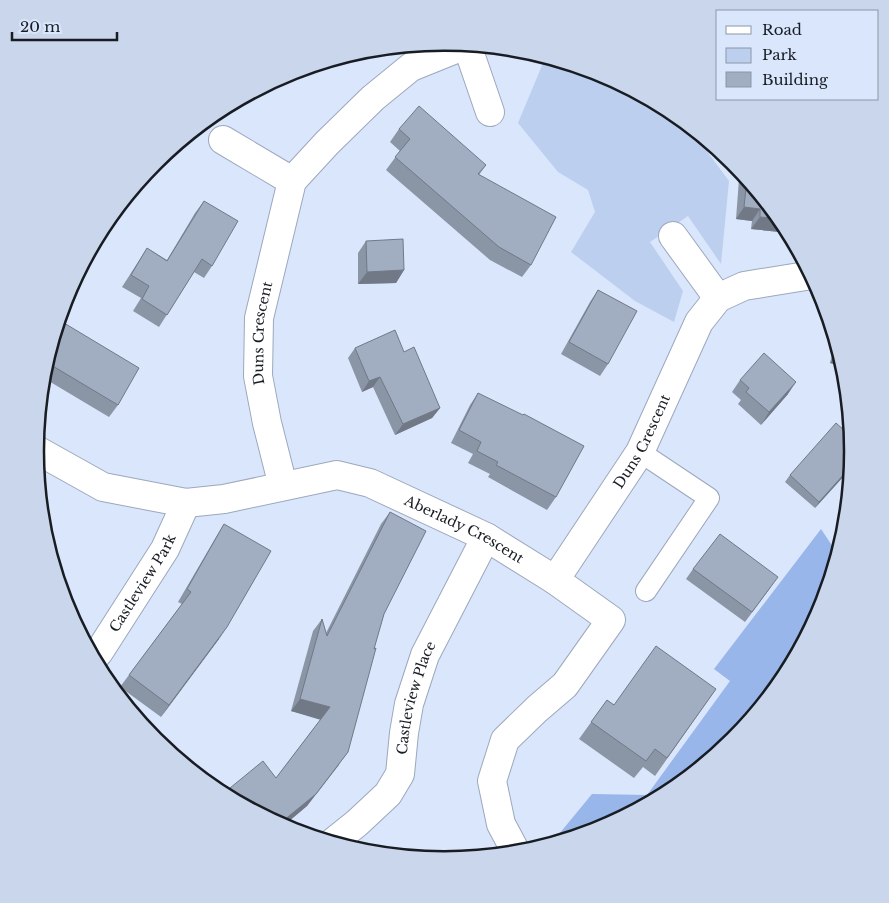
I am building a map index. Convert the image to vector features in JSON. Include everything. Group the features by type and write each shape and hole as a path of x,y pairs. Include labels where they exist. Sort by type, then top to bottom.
{"street":[{"name":"Duns Crescent","path":"283,486 267,423 258,376 259,318 292,181 373,98 411,67 450,51"},
{"name":"Duns Crescent","path":"471,52 490,112"},
{"path":"223,140 292,181"},
{"path":"673,236 718,298"},
{"name":"Duns Crescent","path":"555,580 640,452 700,322 718,298 744,286 805,276"},
{"name":"Aberlady Crescent","path":"44,454 103,487 186,504 337,475 370,483 486,537 555,580 611,620 565,685 504,740 492,781 501,824 513,847"},
{"name":"Castleview Park","path":"98,653 165,549 186,504"},
{"name":"Castleview Place","path":"338,838 388,794 400,774 409,704 425,655 486,537"}],"lane":[{"path":"640,452 709,498 646,591"}],"green space":[{"path":"543,63 598,81 622,92 667,118 702,144 729,181 721,264 688,216 650,242 683,291 674,322 635,301 571,252 595,212 588,190 558,172 518,123"}],"shaded area":[{"path":"821,529 834,548 815,605 792,652 746,716 709,753 645,799 598,822 557,836 592,794 647,795 730,681 714,669"}],"building":[{"path":"419,106 486,165 478,174 556,217 531,265 499,247 395,157 410,139 399,129"},
{"path":"746,187 770,218 760,217 760,209 744,207"},
{"path":"204,201 238,221 212,266 202,259 167,315 142,299 149,286 131,275 147,248 167,261"},
{"path":"403,239 404,270 367,272 366,241"},
{"path":"598,290 637,311 608,364 569,342"},
{"path":"65,324 139,368 118,405 53,366"},
{"path":"395,330 404,352 414,347 440,408 403,424 380,377 369,381 355,348"},
{"path":"764,353 796,382 769,412 746,392 749,388 740,380"},
{"path":"478,393 524,414 584,446 556,497 496,465 498,462 477,451 481,442 459,430"},
{"path":"836,423 844,430 844,474 819,502 790,475"},
{"path":"390,512 426,531 384,614 348,752 316,794 285,819 244,799 230,788 263,761 276,778 330,707 300,699 322,619 327,636"},
{"path":"224,524 271,551 227,627 169,705 129,675 191,592 187,589"},
{"path":"720,534 778,577 752,612 693,569"},
{"path":"656,646 716,689 667,758 655,749 646,761 591,722 607,700 614,705"}]}
